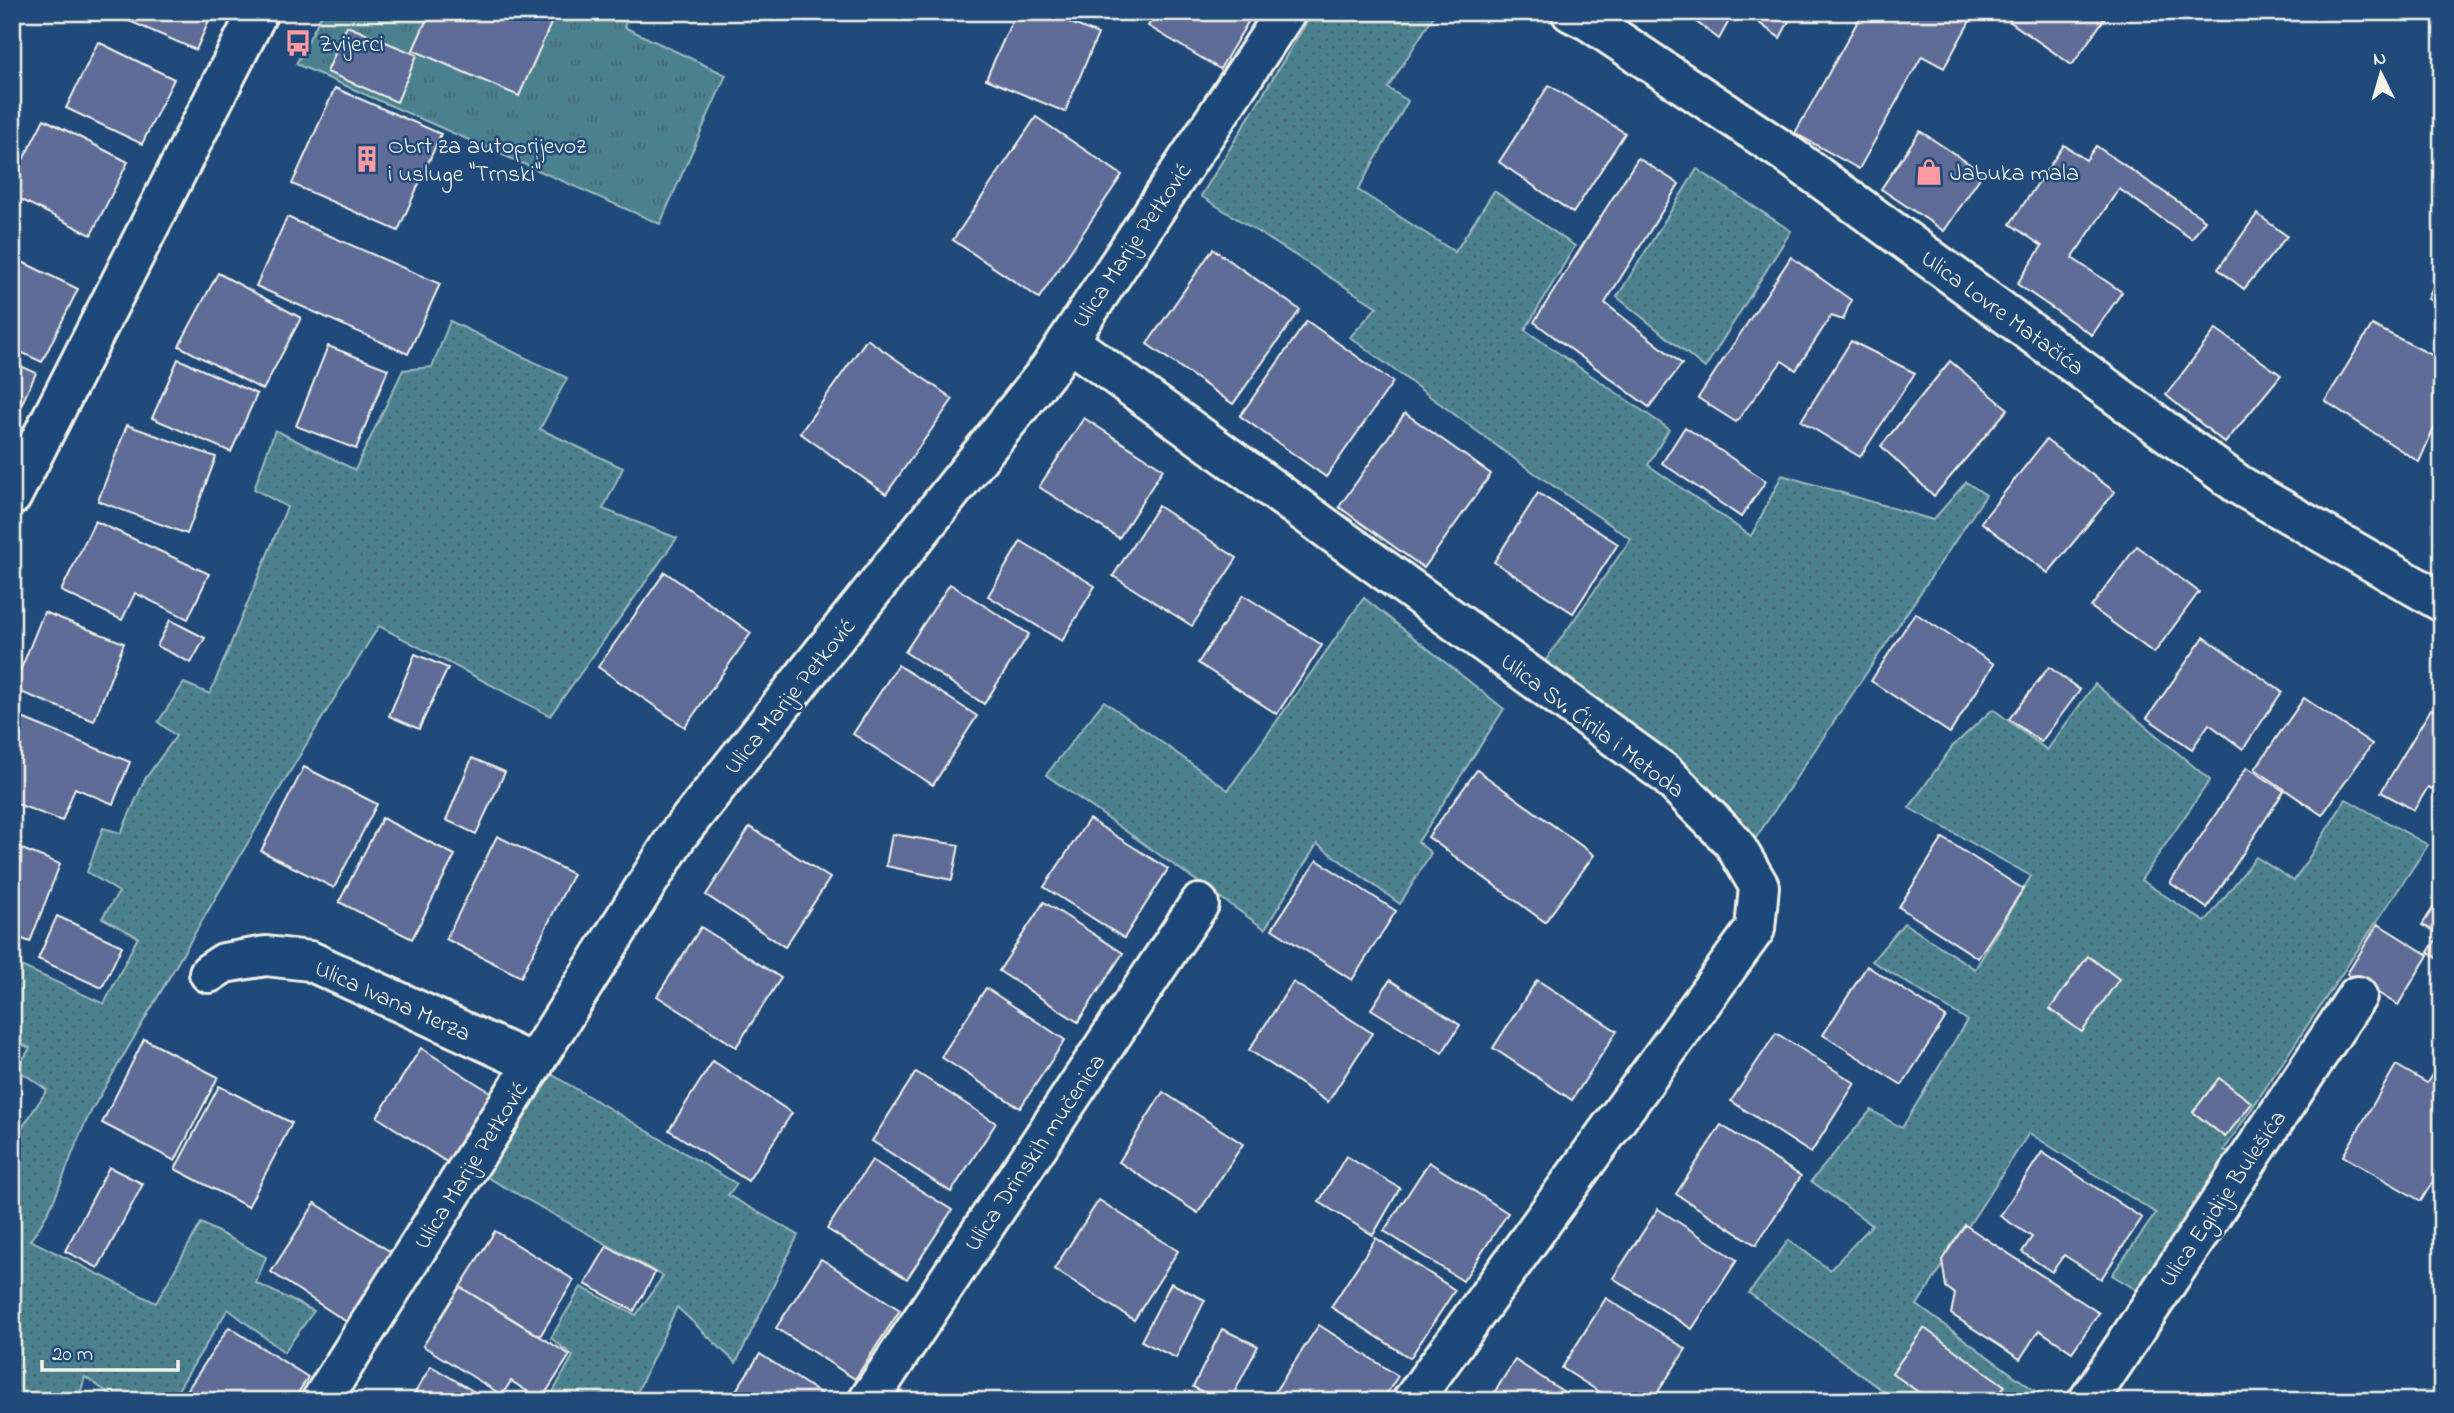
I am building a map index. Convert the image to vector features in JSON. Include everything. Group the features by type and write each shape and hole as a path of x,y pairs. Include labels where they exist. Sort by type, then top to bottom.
{"street":[{"path":"12,496 258,12"},
{"name":"Ulica Marije Petković","path":"321,1401 677,836 1042,379 1286,12"},
{"name":"Ulica Lovre Matačića","path":"1571,12 1589,21 1786,153 2239,485 2442,602"},
{"name":"Ulica Sv. Ćirila i Metoda","path":"1068,341 1666,774 1733,842 1759,886 1755,929 1412,1401"},
{"name":"Ulica Drinskih mučenica","path":"868,1401 1199,904"},
{"name":"Ulica Ivana Merza","path":"209,973 224,963 266,956 310,961 534,1064"},
{"name":"Ulica Egidije Bulešića","path":"2088,1401 2357,996"}],"green space":[{"path":"323,12 630,12 624,27 726,75 660,224 296,64"},
{"path":"1313,12 1436,12 1388,88 1408,101 1358,190 1455,252 1494,191 1575,246 1525,330 1669,429 1648,465 1751,536 1782,475 1933,520 1966,482 1986,495 1755,839 1538,671 1631,539 1520,463 1350,337 1377,307 1201,196"},
{"path":"1697,169 1791,231 1705,368 1617,297"},
{"path":"450,321 567,378 540,429 623,468 603,509 677,538 550,716 379,626 270,805 85,1123 50,1209 30,1240 156,1303 201,1223 266,1257 256,1283 314,1311 284,1352 228,1309 171,1401 120,1401 85,1377 78,1401 12,1401 12,1143 47,1090 17,1069 30,1048 12,1040 12,979 21,966 104,1004 138,937 102,918 119,892 87,872 103,828 121,833 145,779 176,736 158,722 184,683 210,694 287,507 254,489 275,430 355,470 403,370 432,367"},
{"path":"1364,598 1504,709 1418,842 1431,853 1400,904 1317,844 1265,929 1046,775 1104,701 1228,790"},
{"path":"2095,684 2210,780 2141,880 2205,922 2256,857 2294,881 2346,799 2428,845 2224,1150 2241,1157 2148,1297 2112,1275 2156,1213 2029,1133 1917,1305 2049,1401 1897,1401 1749,1293 1789,1240 1830,1270 1872,1225 1811,1181 1871,1110 1902,1128 1967,1020 1872,961 1904,923 1975,969 2031,876 1909,808 1952,747 1993,709 2047,750"},
{"path":"534,1064 737,1184 728,1195 798,1235 736,1363 677,1307 633,1401 548,1401 573,1356 551,1338 581,1287 636,1315 663,1276 469,1167"}],"building":[{"path":"122,12 213,12 196,50 120,17"},
{"path":"430,12 556,12 519,96 413,50"},
{"path":"1016,12 1044,12 1098,34 1065,112 986,79"},
{"path":"1156,12 1254,12 1220,69 1148,26"},
{"path":"1683,12 1734,12 1719,39"},
{"path":"1744,12 1794,12 1780,38"},
{"path":"1863,12 1975,12 1944,68 1922,56 1859,169 1795,133"},
{"path":"2015,12 2109,12 2072,65 2009,21"},
{"path":"347,26 417,55 397,102 327,72"},
{"path":"98,42 174,79 142,144 66,108"},
{"path":"1549,85 1625,133 1573,213 1499,162"},
{"name":"Obrt za autoprijevoz i usluge \"Trnski\"","path":"335,88 441,134 398,231 292,184"},
{"path":"1036,117 1122,175 1039,298 953,240"},
{"path":"44,119 128,162 91,235 12,195 12,181"},
{"path":"1920,131 1983,173 1944,231 1881,189"},
{"path":"2064,145 2086,160 2096,146 2205,220 2192,239 2119,189 2072,258 2122,292 2092,335 2017,284 2042,246 2010,224"},
{"path":"1638,158 1679,184 1605,303 1682,364 1649,407 1534,322"},
{"path":"2257,214 2287,236 2244,289 2218,269"},
{"path":"287,217 440,284 408,354 256,286"},
{"path":"1213,249 1300,310 1233,404 1147,344"},
{"path":"12,257 78,289 42,362 12,348"},
{"path":"1791,257 1851,300 1843,320 1831,316 1796,370 1782,361 1736,422 1698,398"},
{"path":"2442,269 2442,305 2428,299"},
{"path":"218,273 301,318 263,390 179,346"},
{"path":"1307,321 1393,382 1326,477 1240,416"},
{"path":"2372,325 2442,360 2442,410 2419,462 2325,401"},
{"path":"2216,329 2281,375 2225,443 2166,395"},
{"path":"867,339 953,399 886,494 800,433"},
{"path":"1851,341 1915,373 1860,457 1801,421"},
{"path":"328,346 388,369 356,449 296,426"},
{"path":"178,359 257,394 231,452 152,418"},
{"path":"1950,361 2008,409 1934,496 1881,446"},
{"path":"12,362 36,373 12,425"},
{"path":"1405,413 1491,474 1424,568 1339,507"},
{"path":"1084,418 1163,469 1119,538 1039,487"},
{"path":"127,425 216,457 187,534 98,501"},
{"path":"1685,427 1766,481 1741,517 1662,463"},
{"path":"2046,440 2115,492 2048,573 1981,522"},
{"path":"1538,493 1618,544 1573,613 1494,562"},
{"path":"1158,506 1237,558 1192,626 1113,576"},
{"path":"95,521 209,574 188,619 135,593 122,620 61,591"},
{"path":"1021,541 1095,586 1062,641 988,596"},
{"path":"2137,546 2199,592 2154,653 2091,607"},
{"path":"665,572 751,633 685,727 598,667"},
{"path":"950,584 1029,634 984,704 905,652"},
{"path":"1243,595 1322,645 1277,714 1198,663"},
{"path":"44,612 124,643 94,721 13,689"},
{"path":"1915,613 1994,664 1950,733 1871,681"},
{"path":"170,620 205,638 191,663 157,646"},
{"path":"2204,637 2282,692 2243,749 2209,724 2192,749 2147,718"},
{"path":"415,654 448,668 419,729 389,716"},
{"path":"898,665 977,716 933,785 853,734"},
{"path":"2049,667 2080,690 2041,742 2009,719"},
{"path":"2304,698 2372,744 2322,815 2255,769"},
{"path":"2431,709 2442,713 2442,794 2428,787 2414,810 2381,792"},
{"path":"12,714 130,762 113,804 75,788 62,821 12,802"},
{"path":"472,758 505,772 476,834 446,820"},
{"path":"304,767 377,804 334,888 261,851"},
{"path":"2247,767 2284,791 2207,908 2170,883"},
{"path":"1477,770 1594,855 1545,922 1428,837"},
{"path":"382,818 455,855 412,939 339,902"},
{"path":"1089,819 1168,869 1124,938 1044,887"},
{"path":"750,827 830,878 785,947 706,895"},
{"path":"892,834 959,845 952,880 886,866"},
{"path":"497,836 573,874 521,977 446,939"},
{"path":"1943,838 2023,889 1978,958 1899,907"},
{"path":"12,845 60,864 30,942 12,935"},
{"path":"1317,860 1396,911 1352,980 1272,929"},
{"path":"2442,894 2442,961 2428,952 2440,934 2422,925"},
{"path":"1044,902 1123,953 1078,1022 999,971"},
{"path":"57,916 122,946 102,988 38,959"},
{"path":"2378,924 2428,955 2398,1005 2347,974"},
{"path":"701,927 781,978 736,1047 657,996"},
{"path":"2088,956 2119,979 2082,1032 2050,1009"},
{"path":"1867,966 1946,1017 1902,1085 1823,1035"},
{"path":"1390,980 1460,1025 1442,1053 1371,1009"},
{"path":"1537,980 1617,1031 1572,1100 1493,1048"},
{"path":"1293,982 1372,1033 1328,1102 1249,1050"},
{"path":"986,988 1065,1040 1020,1108 941,1057"},
{"path":"1776,1033 1855,1083 1811,1153 1731,1101"},
{"path":"144,1039 218,1077 175,1161 102,1123"},
{"path":"421,1048 501,1099 456,1168 377,1117"},
{"path":"2442,1058 2442,1166 2421,1201 2343,1156 2396,1065 2427,1083"},
{"path":"713,1061 792,1113 748,1181 669,1130"},
{"path":"916,1072 996,1123 951,1192 872,1141"},
{"path":"2219,1078 2252,1103 2225,1137 2193,1112"},
{"path":"219,1086 292,1123 248,1207 175,1169"},
{"path":"1163,1092 1243,1144 1198,1213 1119,1162"},
{"path":"1721,1125 1801,1176 1756,1245 1676,1194"},
{"path":"2042,1152 2142,1218 2101,1279 2064,1255 2052,1272 2022,1252 2032,1237 2000,1216"},
{"path":"1346,1156 1400,1188 1373,1235 1319,1202"},
{"path":"872,1160 952,1210 907,1279 827,1229"},
{"path":"1429,1162 1508,1213 1463,1281 1384,1231"},
{"path":"109,1167 143,1184 98,1268 65,1251"},
{"path":"1099,1200 1178,1251 1134,1320 1054,1269"},
{"path":"315,1203 394,1254 350,1324 271,1272"},
{"path":"1658,1209 1737,1260 1692,1329 1613,1278"},
{"path":"1965,1225 2099,1313 2072,1352 2039,1330 2020,1359 1951,1314 1955,1294 1946,1287 1942,1260"},
{"path":"495,1231 574,1280 540,1336 460,1287"},
{"path":"1376,1238 1455,1290 1410,1358 1331,1307"},
{"path":"607,1246 655,1273 634,1311 585,1284"},
{"path":"821,1259 900,1310 855,1379 776,1328"},
{"path":"1171,1283 1205,1300 1176,1358 1141,1341"},
{"path":"460,1287 570,1355 541,1400 511,1381 502,1395 423,1346"},
{"path":"1606,1298 1686,1349 1652,1401 1614,1401 1562,1368"},
{"path":"1319,1325 1398,1376 1382,1401 1286,1401 1274,1393"},
{"path":"229,1327 308,1377 293,1401 193,1401 184,1395"},
{"path":"1924,1328 2005,1386 1994,1401 1931,1401 1892,1373"},
{"path":"1222,1329 1258,1346 1230,1401 1221,1401 1193,1387"},
{"path":"760,1354 832,1401 729,1401"},
{"path":"1515,1360 1578,1401 1489,1401"},
{"path":"431,1366 490,1401 410,1401"}],"place":[{"name":"Zvijerci","path":"298,43"},
{"name":"Obrt za autoprijevoz i usluge \"Trnski\"","path":"367,159"},
{"name":"Jabuka mala","path":"1929,172"}]}
